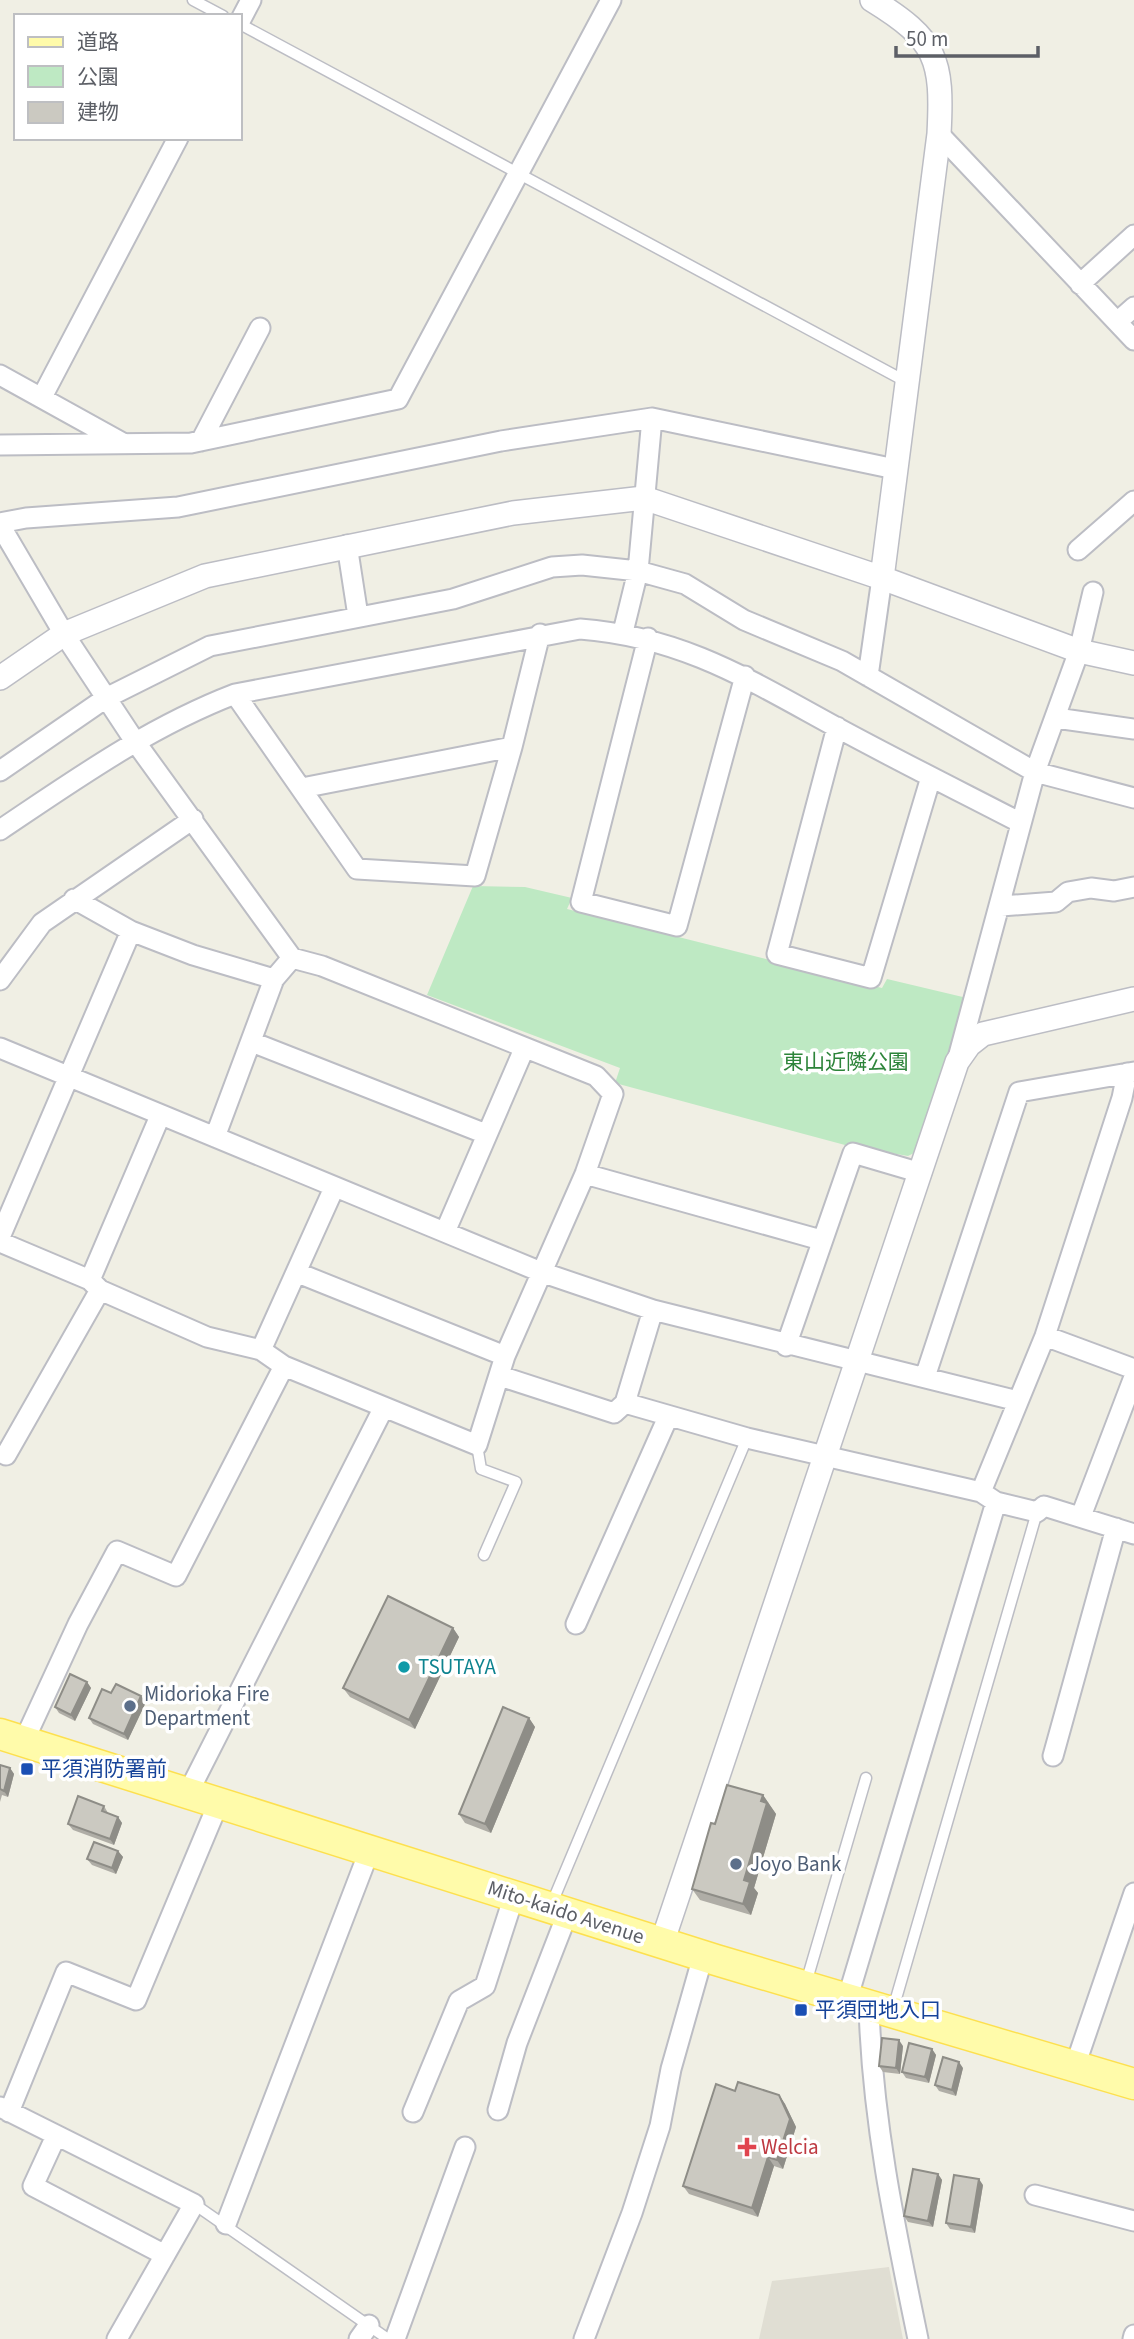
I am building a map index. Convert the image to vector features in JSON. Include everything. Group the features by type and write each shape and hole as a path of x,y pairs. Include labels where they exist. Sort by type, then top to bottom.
{"main road":[{"name":"Mito-kaido Avenue","path":"11,1739 370,1849 703,1956 1134,2084"}],"street":[{"path":"242,19 251,0"},
{"path":"0,445 201,441 398,399 611,0"},
{"path":"868,676 939,134 941,86 933,52 911,25 872,0"},
{"path":"939,134 1134,340"},
{"path":"42,397 177,140"},
{"path":"1080,284 1134,234"},
{"path":"1117,323 1134,307"},
{"path":"201,441 260,328"},
{"path":"0,375 122,442"},
{"path":"131,931 67,1076 0,1239 207,1337 261,1350 284,1366 477,1445 505,1356 585,1174 613,1094 596,1076 322,966 292,958 134,740 64,634 0,524 26,517 178,507 501,441 652,418 895,469"},
{"path":"623,632 638,571 652,418"},
{"path":"0,678 64,634 205,576 513,513 644,498 882,578 1079,651 1134,663"},
{"path":"1078,550 1134,501"},
{"path":"347,545 358,616"},
{"path":"0,771 106,698 210,646 453,599 552,567 582,565 638,571 685,584 744,620 842,661 1035,772 1134,798"},
{"path":"662,1943 825,1454 859,1362 957,1062 1035,772 1079,651 1093,592"},
{"path":"0,830 134,740 185,713 235,694 540,634 580,629 623,632 648,638 745,676 836,727 1021,823"},
{"path":"235,694 357,869 475,876 512,747 540,634"},
{"path":"648,638 581,902 677,926 745,676"},
{"path":"1056,718 1134,729"},
{"path":"836,727 777,954 872,978 931,777"},
{"path":"302,788 512,747"},
{"path":"0,980 42,923 193,819"},
{"path":"1001,906 1056,902 1068,892 1091,887 1114,891 1134,887"},
{"path":"74,899 131,931 193,955 274,979"},
{"path":"215,1137 274,979 292,958"},
{"path":"957,1062 969,1045 983,1034 1134,999"},
{"path":"252,1042 486,1134"},
{"path":"0,1048 541,1272 653,1310 786,1346 1018,1401"},
{"path":"444,1232 524,1049"},
{"path":"918,2339 883,2166 875,2106 869,2006 989,1497 1018,1401 1045,1336 1130,1072 1019,1093 925,1377"},
{"path":"6,1455 95,1285 160,1116"},
{"path":"786,1346 853,1153 921,1173"},
{"path":"585,1174 821,1240"},
{"path":"261,1350 334,1188"},
{"path":"298,1273 505,1356"},
{"path":"500,1376 614,1413 625,1403 653,1310"},
{"path":"1045,1336 1134,1369"},
{"path":"11,1739 117,1551 176,1576 284,1366"},
{"path":"1081,1516 1134,1377"},
{"path":"625,1403 747,1438 825,1454 1037,1512 1044,1506 1125,1531 1053,1756"},
{"path":"187,1795 384,1407"},
{"path":"576,1625 668,1417"},
{"path":"117,2339 194,2204 4,2109 66,1972 136,2000 218,1804"},
{"path":"226,2224 370,1849"},
{"path":"1075,2066 1134,1893"},
{"path":"413,2112 459,2001 485,1986 514,1896"},
{"path":"498,2110 559,1910"},
{"path":"584,2339 632,2213 660,2126 671,2069 703,1956"},
{"path":"56,2136 33,2186 165,2255"},
{"path":"395,2339 465,2147"},
{"path":"1035,2195 1134,2221"}],"lane":[{"path":"193,0 219,14"},
{"path":"242,24 516,174 905,381"},
{"path":"559,1910 747,1438"},
{"path":"477,1445 481,1469 516,1482 484,1556"},
{"path":"869,2006 1037,1512"},
{"path":"805,1987 866,1778"},
{"path":"194,2204 226,2224 364,2332 388,2339"}],"shaded area":[{"path":"889,2267 903,2339 759,2339 772,2281"}],"green space":[{"name":"東山近隣公園","path":"473,886 525,887 572,898 567,909 882,988 887,979 967,998 918,1151 908,1156 845,1145 615,1083 620,1068 427,995"}],"building":[{"name":"TSUTAYA","path":"388,1596 453,1628 409,1720 343,1688"},
{"path":"70,1674 87,1682 71,1715 55,1707"},
{"path":"116,1684 141,1696 124,1734 89,1718 102,1689 111,1693"},
{"path":"503,1707 529,1718 485,1824 459,1814"},
{"path":"0,1765 10,1768 4,1791 0,1789"},
{"name":"Joyo Bank","path":"727,1785 763,1795 761,1801 767,1803 744,1880 750,1882 743,1904 692,1889 711,1823 715,1824"},
{"path":"78,1796 104,1806 102,1811 118,1817 110,1839 68,1824"},
{"path":"94,1842 118,1851 112,1868 87,1859"},
{"path":"882,2038 899,2040 896,2068 879,2066"},
{"path":"909,2043 932,2049 925,2077 902,2072"},
{"path":"943,2057 959,2062 952,2090 935,2085"},
{"name":"Welcia","path":"738,2082 779,2095 790,2119 777,2160 768,2157 752,2208 683,2186 716,2084 735,2091"},
{"path":"913,2169 938,2174 928,2221 904,2216"},
{"path":"954,2175 979,2179 971,2227 946,2223"}],"place":[{"name":"TSUTAYA","path":"404,1667"},
{"name":"Midorioka Fire Department","path":"130,1706"},
{"name":"平須消防署前","path":"27,1769"},
{"name":"Joyo Bank","path":"736,1864"},
{"name":"平須団地入口","path":"801,2010"},
{"name":"Welcia","path":"747,2147"}]}
